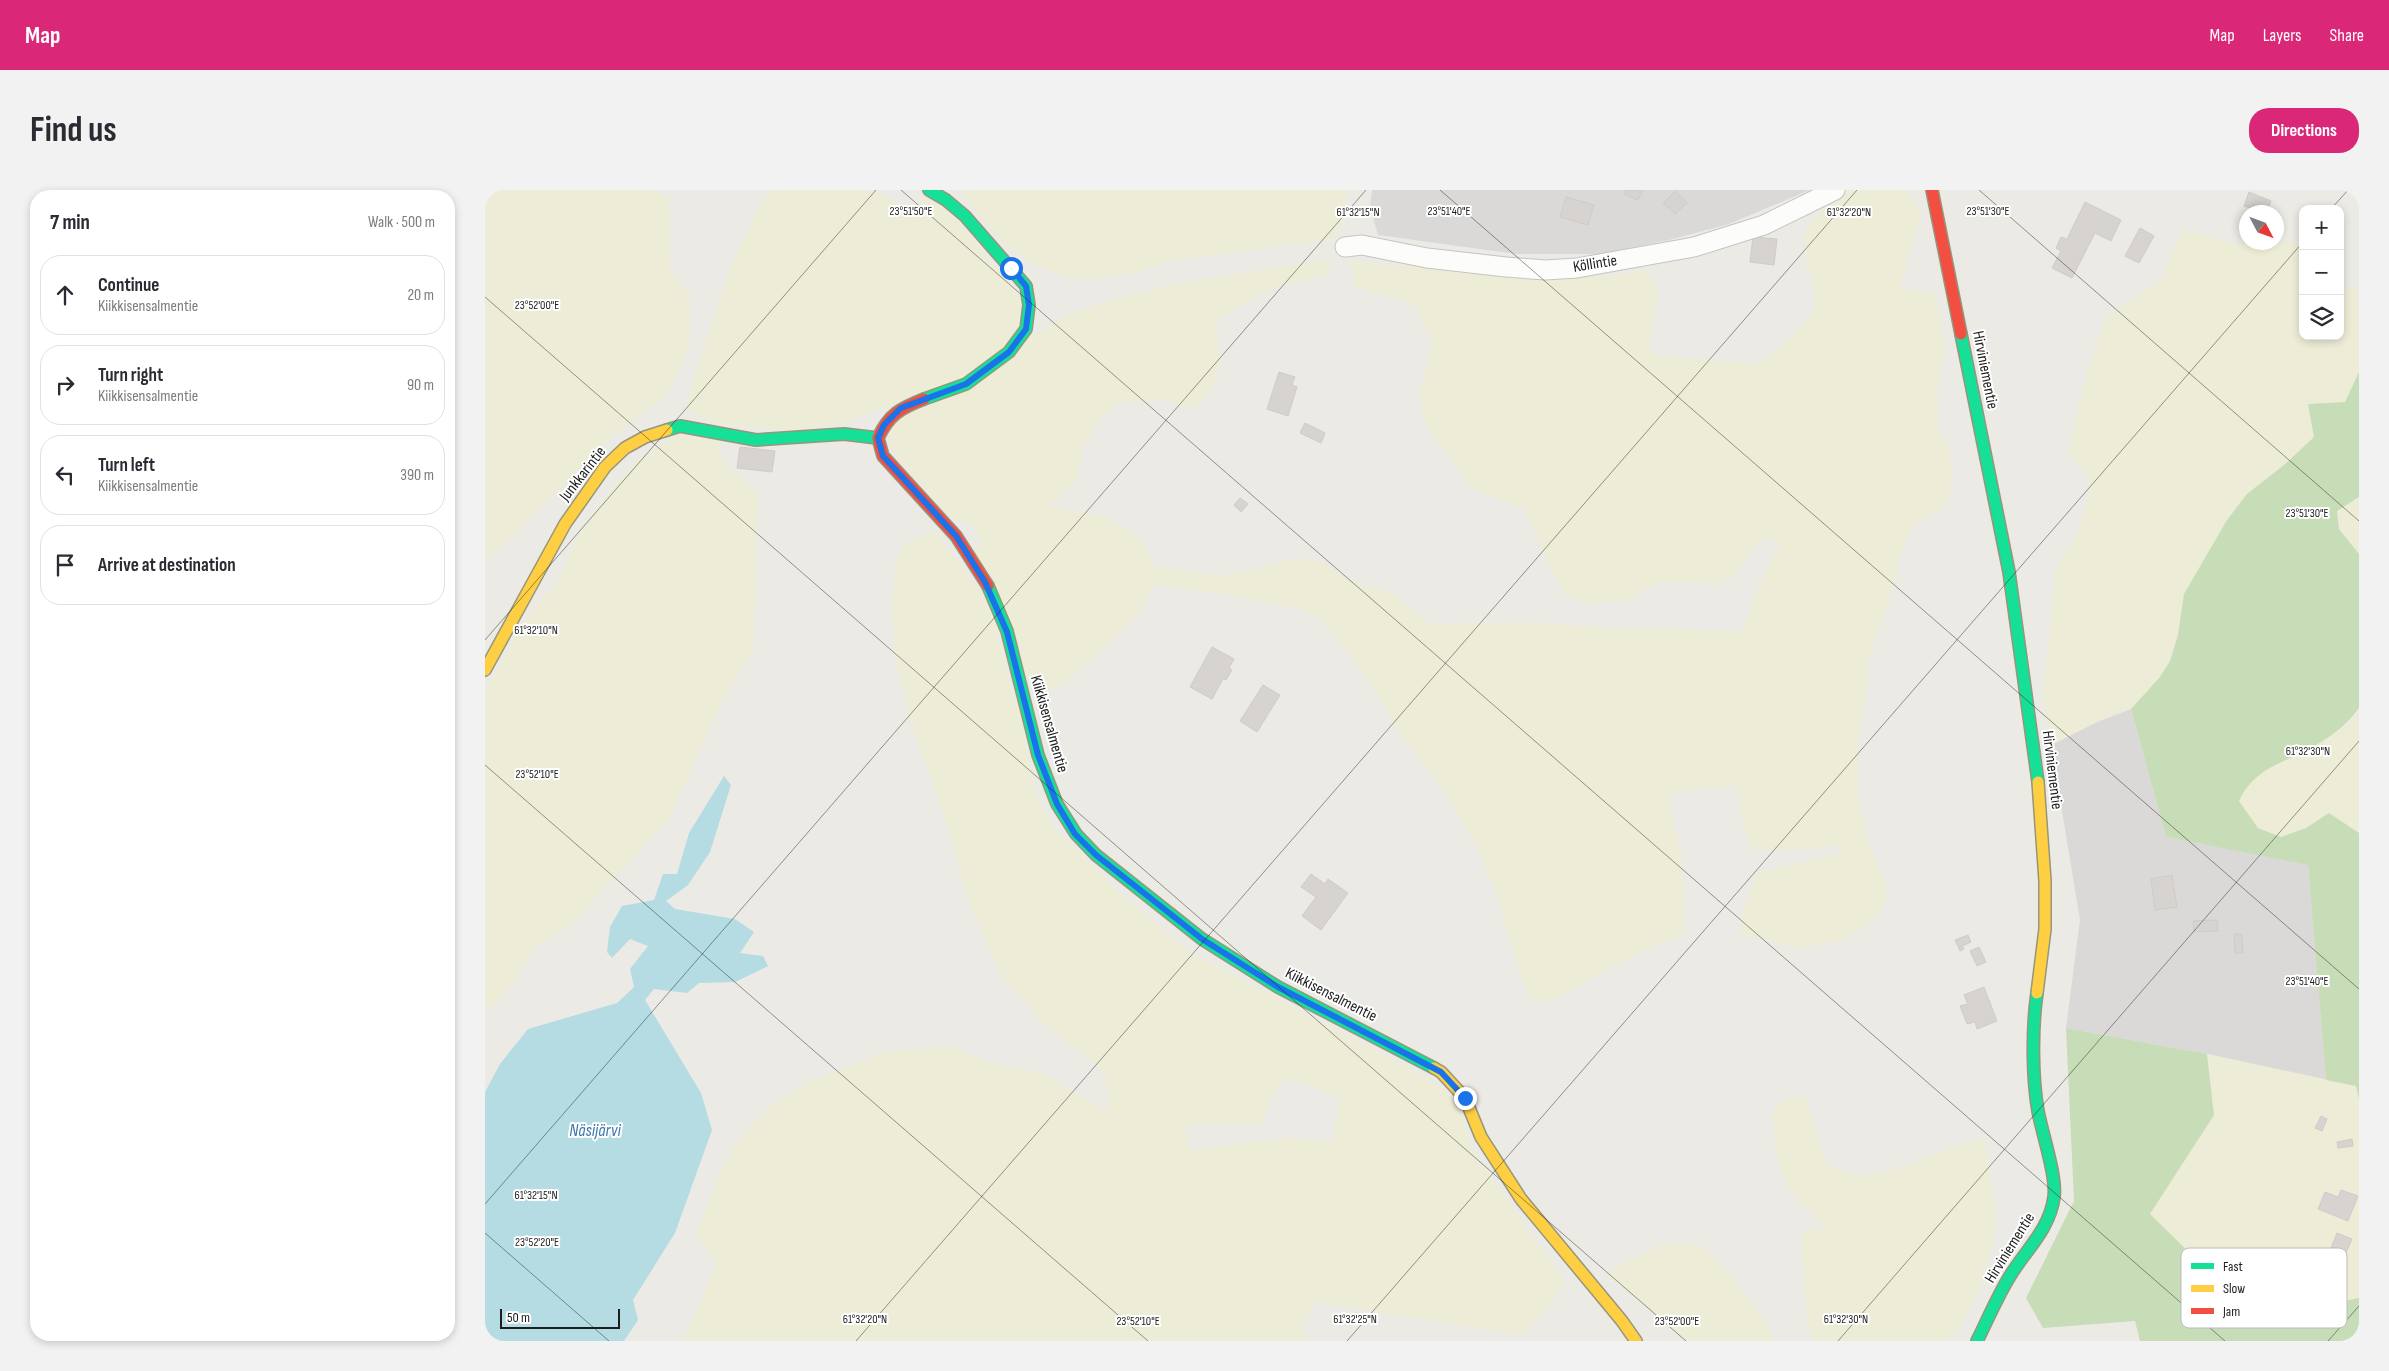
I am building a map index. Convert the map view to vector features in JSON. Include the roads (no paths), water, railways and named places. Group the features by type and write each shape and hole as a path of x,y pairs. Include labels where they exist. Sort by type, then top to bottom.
{"street":[{"path":"878,438 884,425 901,408 966,384 1009,352 1026,329 1029,305 1026,286 965,216 946,200 929,190"},
{"name":"Köllintie","path":"1345,247 1362,245 1427,258 1505,267 1545,270 1577,268 1701,245 1764,225 1835,190"},
{"name":"Hirviniementie","path":"1932,190 2009,572 2041,806 2045,881 2045,928 2033,1023 2038,1108 2051,1164 2054,1198 2040,1236 2018,1263 2004,1286 1977,1341"},
{"name":"Junkkarintie","path":"485,670 565,524 605,467 632,444 645,437 680,426 757,440 843,434 878,438"},
{"name":"Kiikkisensalmentie","path":"878,438 883,456 956,536 985,582 1007,632 1038,755 1057,804 1075,834 1103,861 1202,939 1233,960 1278,987 1441,1072 1465,1098 1481,1137 1521,1199 1622,1320 1636,1341"}],"water":[{"name":"Näsijärvi","path":"724,776 731,785 710,852 688,885 666,901 675,909 735,919 754,932 740,953 763,956 768,966 735,982 699,983 687,993 654,989 645,1000 701,1093 712,1130 675,1233 633,1300 638,1320 624,1341 485,1341 485,1092 500,1064 528,1029 617,1003 634,987 630,969 648,946 630,939 612,958 607,952 610,927 622,906 654,900 663,874 677,874 689,833"}]}
